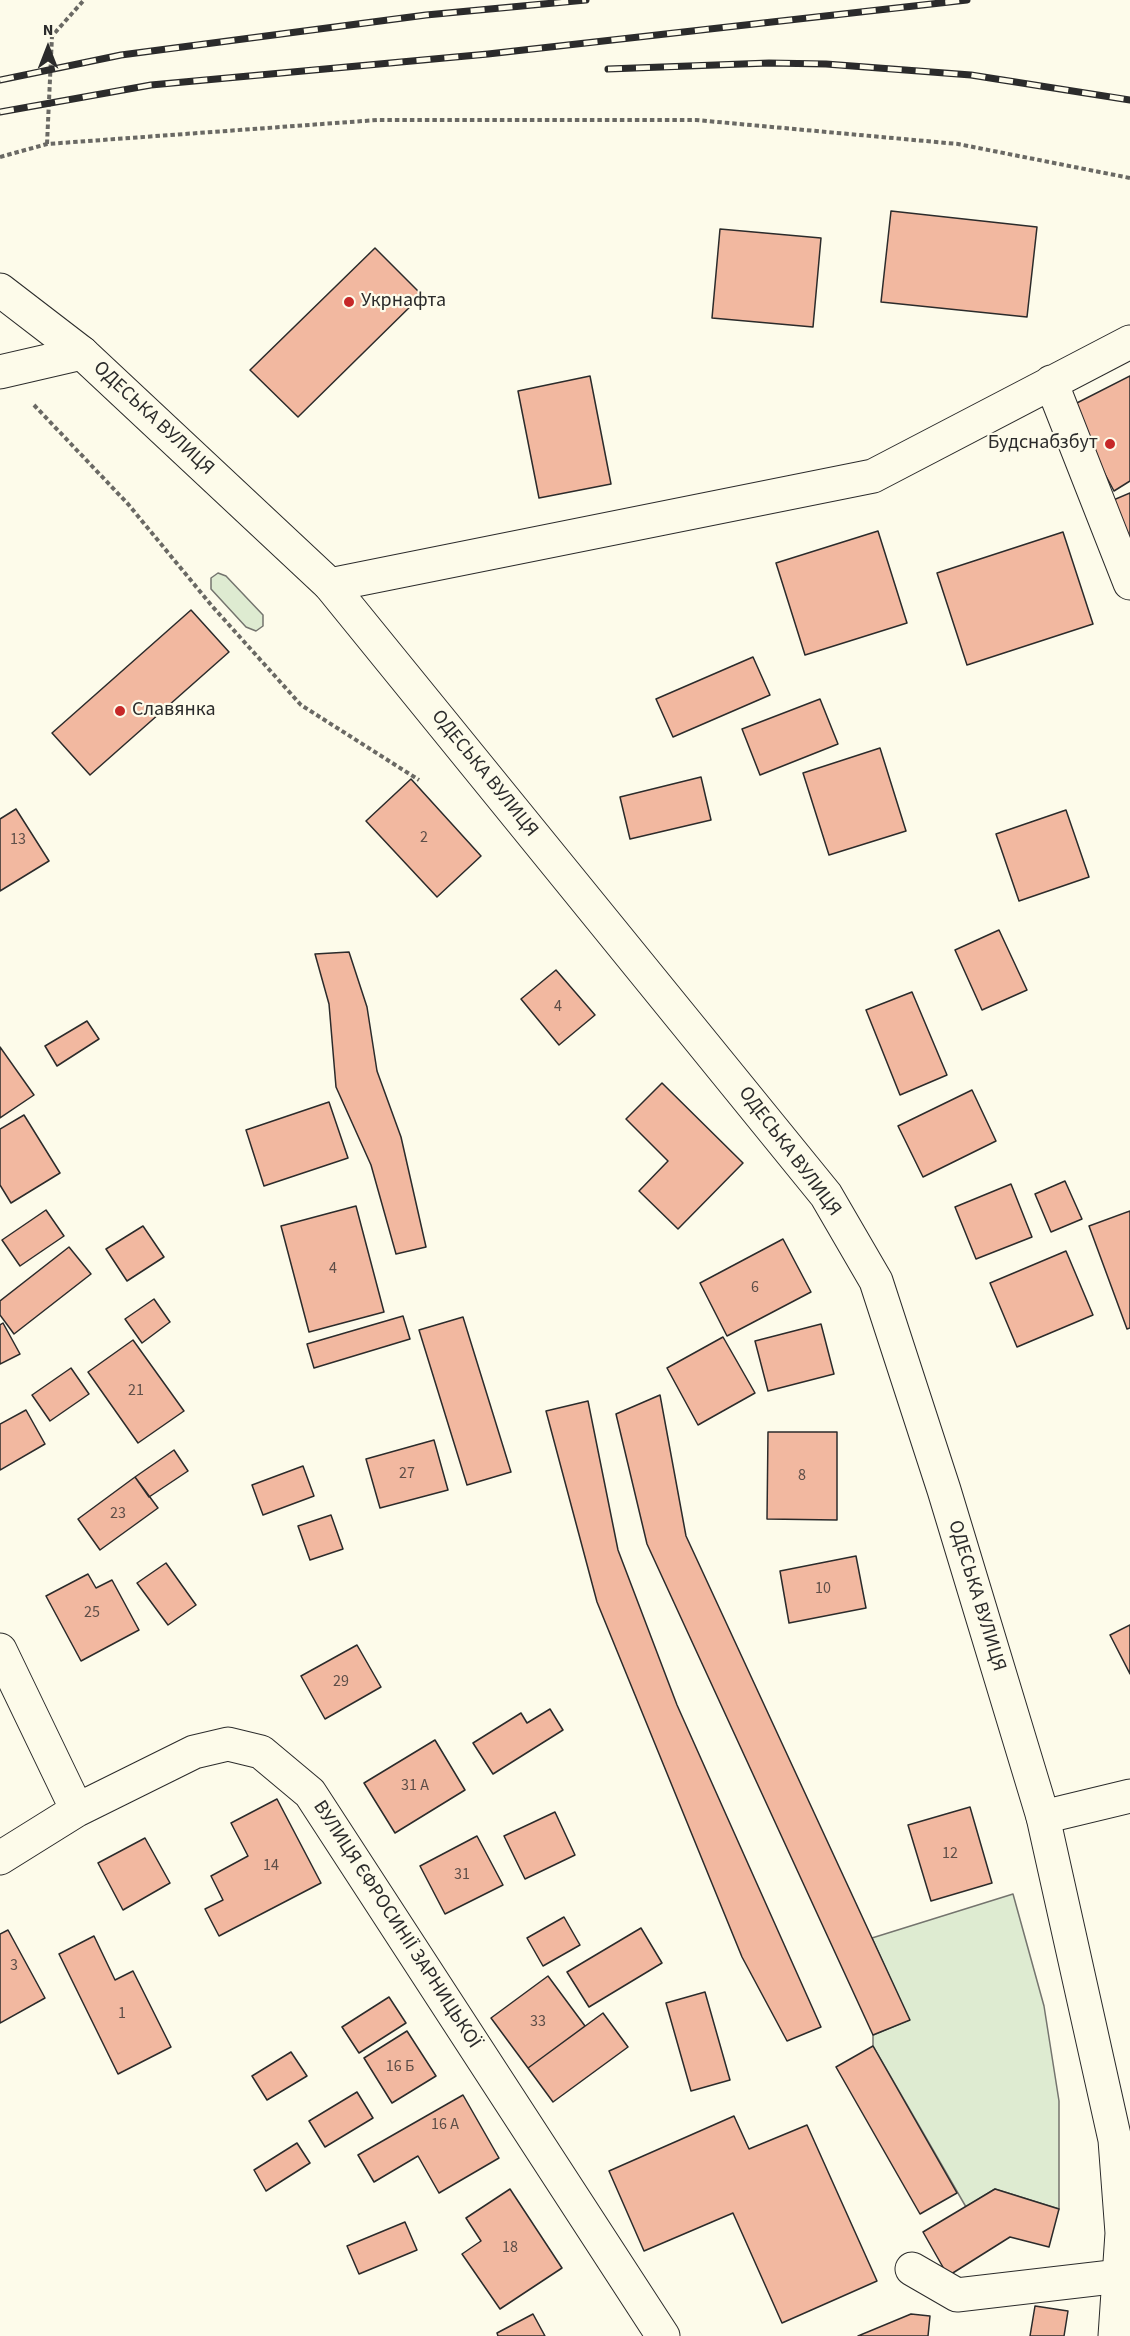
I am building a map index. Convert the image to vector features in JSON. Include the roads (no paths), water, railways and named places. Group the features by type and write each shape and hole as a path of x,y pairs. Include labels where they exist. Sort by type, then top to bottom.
{"street":[{"name":"ОДЕСЬКА ВУЛИЦЯ","path":"0,290 82,353 330,585 825,1195 876,1281 916,1399 1043,1817 1115,2140 1122,2233 1114,2336"},
{"path":"330,585 873,476 1130,342"},
{"path":"0,372 82,353"},
{"path":"1051,382 1130,583"},
{"path":"0,1650 77,1810"},
{"name":"ВУЛИЦЯ ЄФРОСИНІЇ ЗАРНИЦЬКОЇ","path":"0,1858 77,1810 194,1752 228,1744 261,1752 310,1793 663,2336"},
{"path":"1043,1817 1130,1796"},
{"path":"912,2269 957,2295 1120,2276"}],"railway":[{"path":"0,80 121,55 426,15 586,0"},
{"path":"0,112 151,85 488,54 967,0"},
{"path":"608,69 769,63 826,64 971,75 1130,100"}],"place":[{"name":"Укрнафта","path":"349,302"},
{"name":"Будснабзбут","path":"1110,444"},
{"name":"Славянка","path":"120,711"}]}
